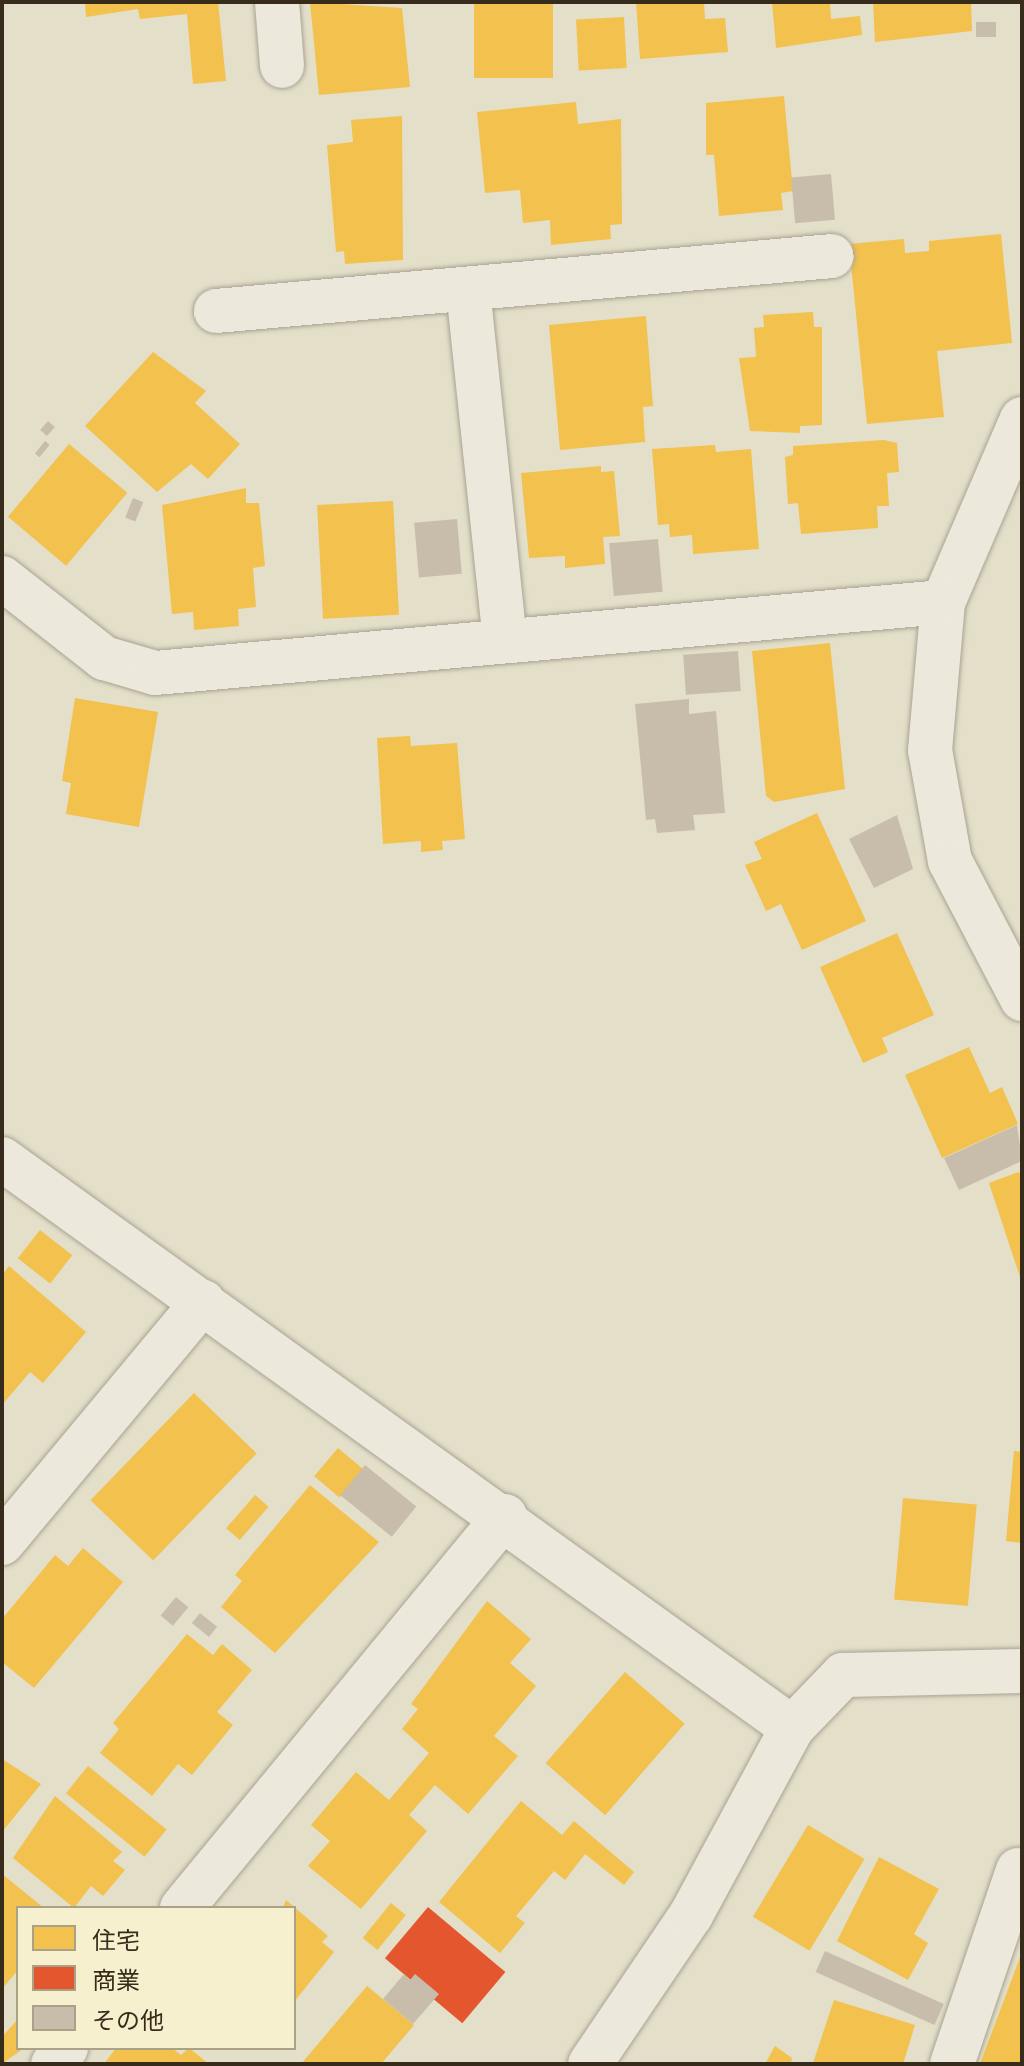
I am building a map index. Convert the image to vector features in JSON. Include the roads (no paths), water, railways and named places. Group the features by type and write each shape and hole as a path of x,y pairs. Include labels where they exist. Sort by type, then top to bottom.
{"street":[{"path":"277,2 282,66"},
{"path":"216,311 832,256"},
{"path":"468,289 505,641"},
{"path":"1022,419 943,602 930,750 936,808 950,861 1022,999"},
{"path":"2,578 104,658 155,673 943,602"},
{"path":"2,1159 505,1516 792,1728"},
{"path":"2,1543 203,1302"},
{"path":"184,1906 505,1516"},
{"path":"590,2064 691,1915 792,1728 843,1675 1022,1671"},
{"path":"952,2064 1021,1867"}]}
